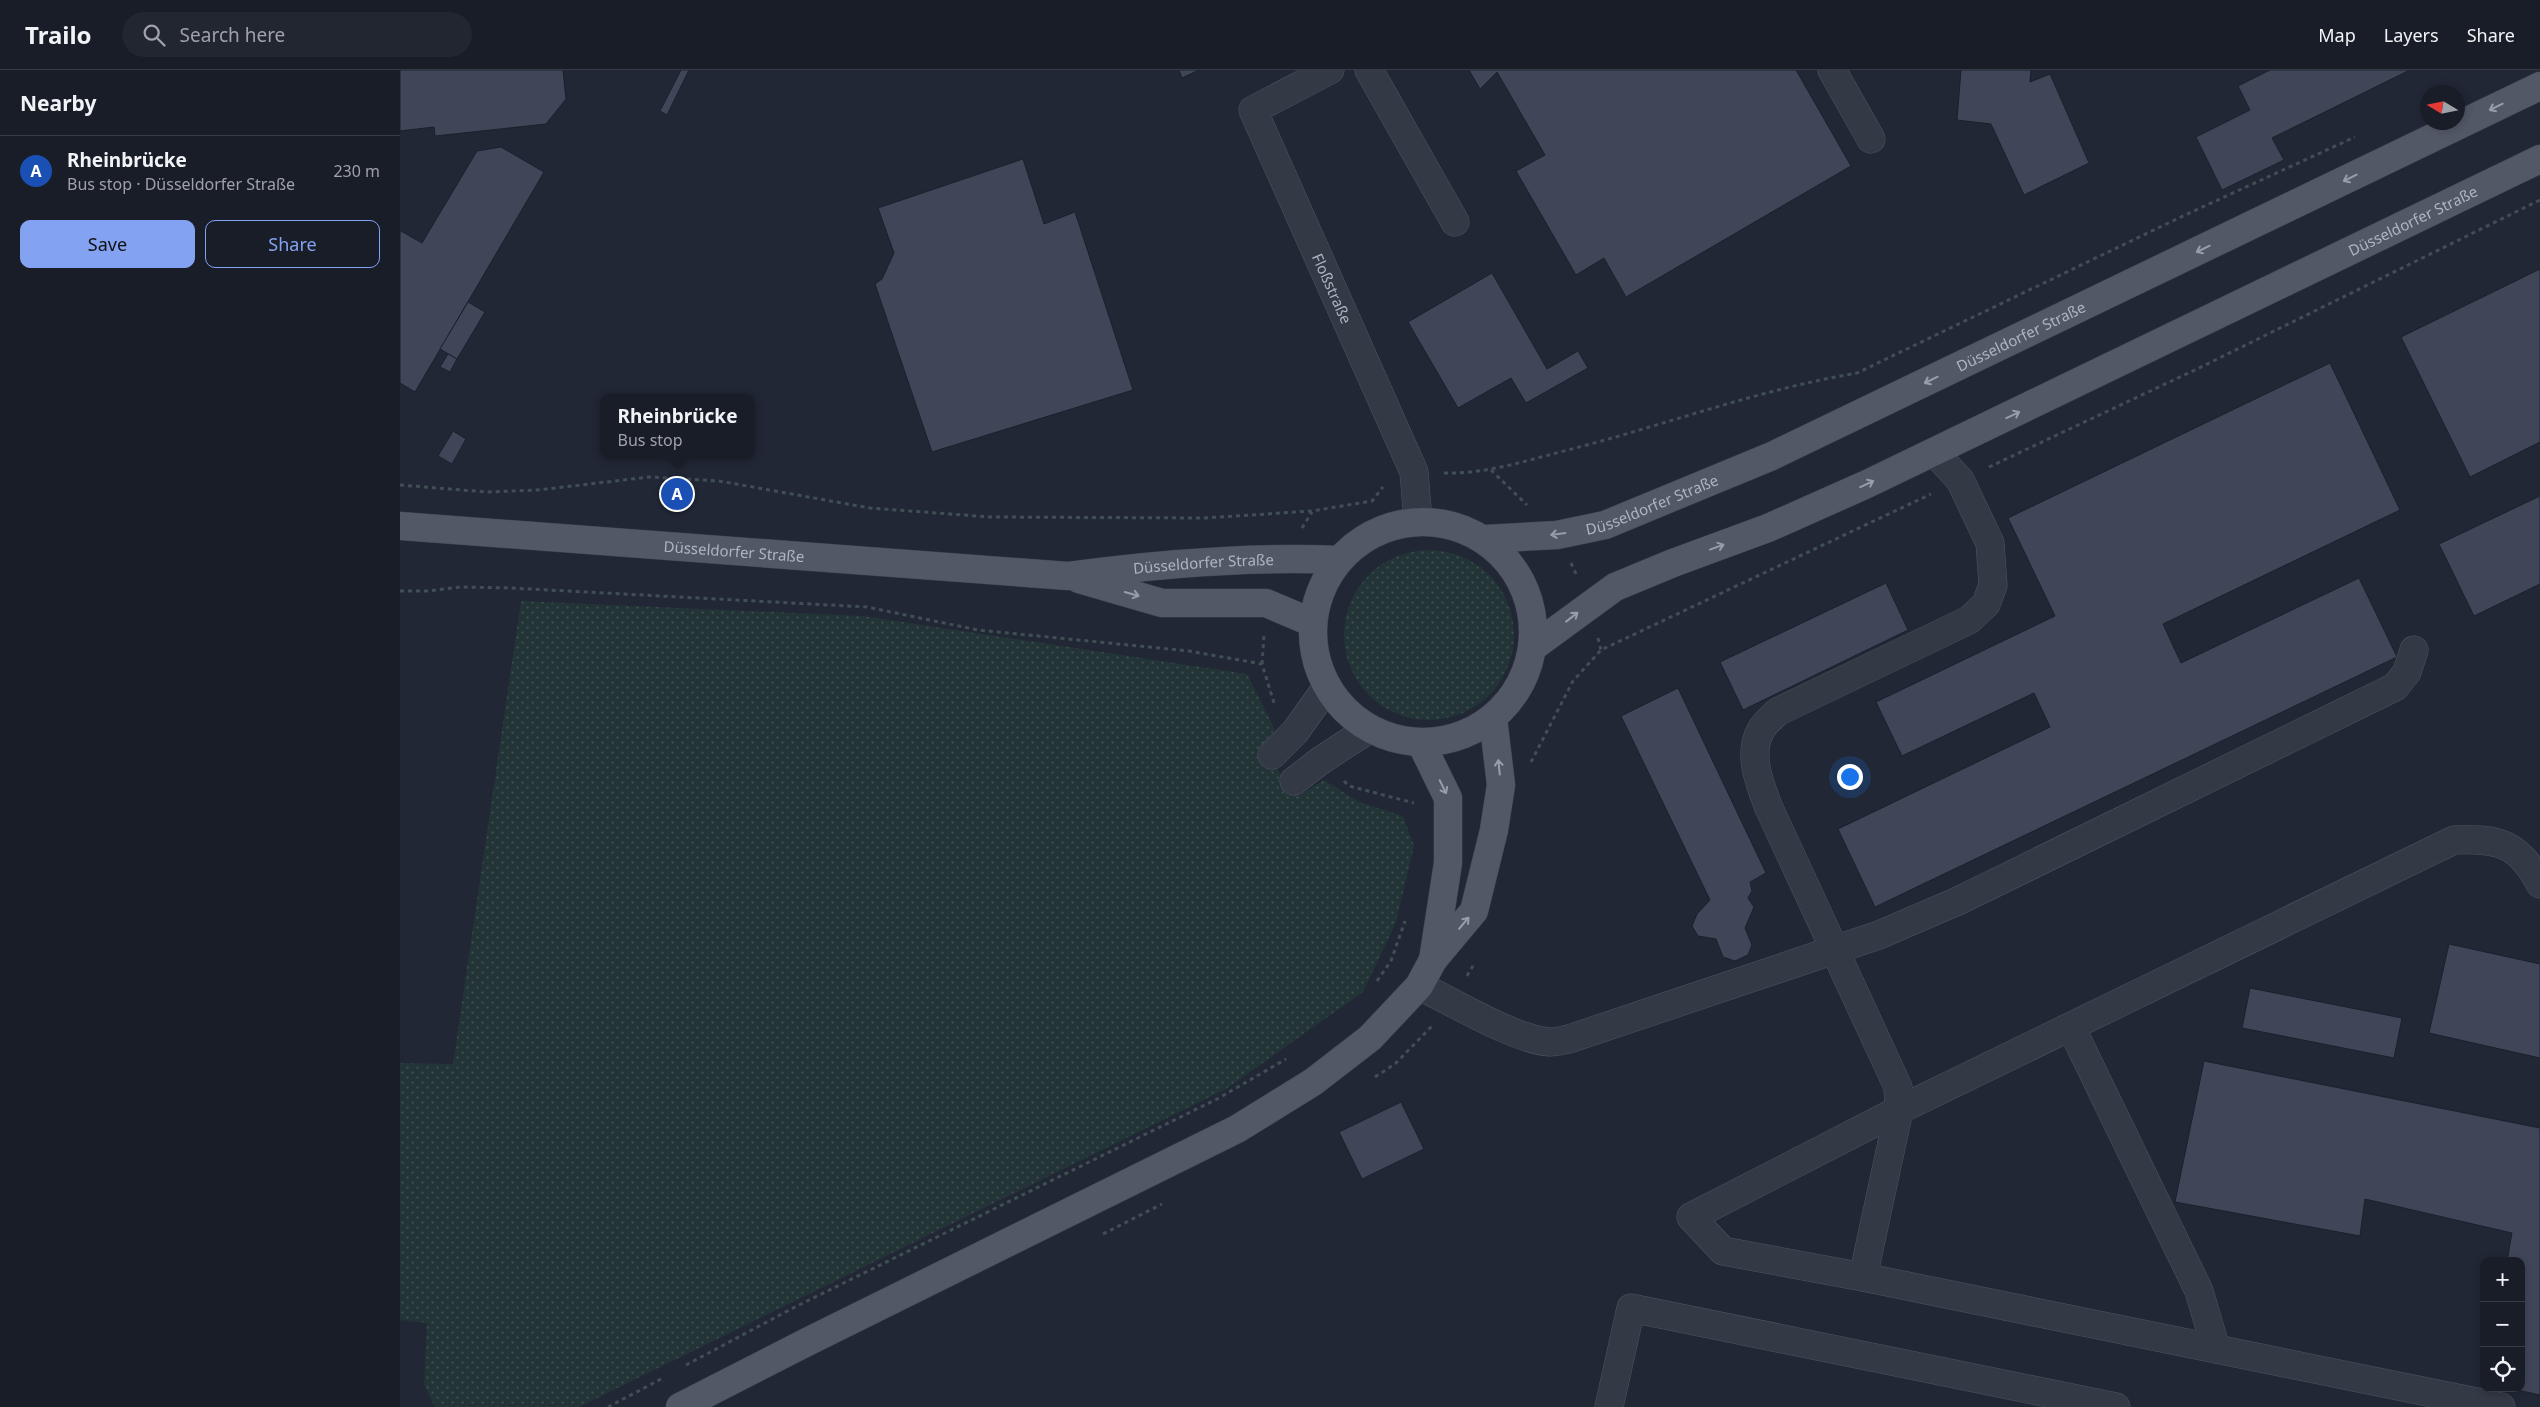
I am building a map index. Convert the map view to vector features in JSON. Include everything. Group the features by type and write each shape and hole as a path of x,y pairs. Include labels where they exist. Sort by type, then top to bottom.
{"main road":[{"name":"Düsseldorfer Straße","path":"1485,539 1557,535 1605,525 1772,456 2540,86"},
{"name":"Düsseldorfer Straße","path":"1533,647 1615,587 1673,563 1768,528 1934,452 2540,159"},
{"path":"1418,521 1441,522 1456,526 1485,539 1508,560 1525,586 1533,616 1533,647 1528,668 1520,686 1508,703 1493,718 1472,732 1456,738 1422,743 1394,739 1369,729 1345,711 1327,687 1315,656 1313,623 1317,600 1326,579 1339,560 1361,540 1388,526 1418,521"},
{"name":"Düsseldorfer Straße","path":"400,526 1068,576 1178,564 1283,558 1339,560"},
{"name":"Düsseldorfer Straße","path":"1068,576 1162,603 1266,603 1313,623"},
{"path":"680,1407 1237,1129 1314,1082 1363,1044 1394,1015 1419,986 1433,960 1474,911 1494,830 1501,786 1493,718"},
{"path":"1422,743 1448,798 1448,863 1433,960"}],"street":[{"name":"Floßstraße","path":"1330,70 1253,110 1414,472 1418,521"},
{"path":"1369,70 1455,222"},
{"path":"1832,70 1871,138"},
{"path":"1863,1277 1900,1110 1898,1087 1770,808 1758,778 1755,750 1761,729 1776,712 1968,620 1986,604 1993,584 1990,543 1960,480 1934,452"},
{"path":"1419,986 1515,1032 1537,1040 1552,1042 1569,1039 1879,935 1958,901 2395,687 2407,672 2414,650"},
{"path":"1272,755 1295,732 1327,687"},
{"path":"1294,781 1320,761 1369,729"},
{"path":"2502,1407 1863,1277 1723,1251 1691,1217 1900,1110 2454,840 2484,839 2507,845 2531,866 2540,884"},
{"path":"2071,1027 2199,1291 2216,1349"},
{"path":"1608,1407 1631,1308 2116,1407"}],"path":[{"path":"400,485 487,492 597,485 649,477 719,482 870,508 981,517 1205,518 1346,508 1372,502 1387,481 1414,472 1461,474 1491,470 1594,444 1806,381 1857,372 2185,215 2363,134"},
{"path":"1528,768 1573,680 1601,650 2197,369 2540,200"},
{"path":"400,591 427,591 461,587 511,588 867,607 978,630 1189,651 1262,664 1278,716 1295,732"},
{"path":"1320,761 1349,786 1417,804"},
{"path":"1374,985 1391,961 1406,918"},
{"path":"685,1366 795,1307 1219,1098 1290,1056"},
{"path":"608,1407 668,1375"}],"shaded area":[{"path":"1429,550 1454,554 1469,560 1489,575 1504,595 1510,610 1514,635 1510,660 1504,675 1489,695 1469,710 1454,716 1429,720 1404,716 1389,710 1369,695 1354,675 1348,660 1344,635 1348,610 1354,595 1369,575 1389,560 1404,554"},
{"path":"521,601 863,616 1247,674 1275,730 1260,747 1298,796 1324,780 1359,802 1403,816 1414,846 1396,922 1363,992 1226,1089 579,1407 435,1407 424,1384 427,1323 400,1320 400,1063 453,1064"}],"building":[{"path":"400,70 563,70 566,99 546,124 435,136 434,127 400,131"},
{"path":"681,70 689,70 667,115 660,111"},
{"path":"1179,70 1199,70 1182,78"},
{"path":"1469,70 1796,70 1851,166 1626,297 1604,258 1576,275 1516,171 1545,155 1497,72 1480,89"},
{"path":"1961,70 2031,70 2030,82 2050,74 2089,163 2024,195 1991,124 1957,120"},
{"path":"2270,70 2410,70 2272,138 2284,160 2222,190 2196,137 2250,110 2238,86"},
{"path":"501,147 544,172 415,392 400,383 400,233 401,231 422,243 477,151"},
{"path":"1023,159 1044,224 1075,212 1133,390 932,452 875,284 882,279 894,253 878,208"},
{"path":"2540,269 2540,442 2470,477 2401,337"},
{"path":"1492,273 1547,369 1578,351 1588,368 1526,403 1511,378 1458,408 1408,322"},
{"path":"468,302 485,312 457,359 440,349"},
{"path":"448,354 457,359 450,372 440,367"},
{"path":"2330,363 2400,510 2163,624 2181,663 2359,578 2397,657 1875,907 1838,829 2050,727 2034,693 1902,756 1876,702 2055,616 2008,518"},
{"path":"453,431 466,439 452,464 438,456"},
{"path":"2540,496 2540,584 2474,616 2439,544"},
{"path":"1886,583 1908,630 1743,710 1720,662"},
{"path":"1678,688 1766,873 1750,882 1752,891 1748,898 1754,907 1745,928 1752,945 1748,955 1735,961 1723,957 1716,939 1698,936 1692,926 1697,914 1710,900 1621,716"},
{"path":"2449,944 2540,964 2540,1058 2429,1033"},
{"path":"2250,988 2402,1018 2394,1058 2242,1028"},
{"path":"2204,1061 2540,1128 2540,1395 2525,1392 2525,1257 2508,1257 2512,1233 2365,1199 2360,1236 2175,1202"},
{"path":"1401,1102 1424,1149 1362,1179 1339,1132"}],"place":[{"name":"Rheinbrücke","path":"677,494"}]}
